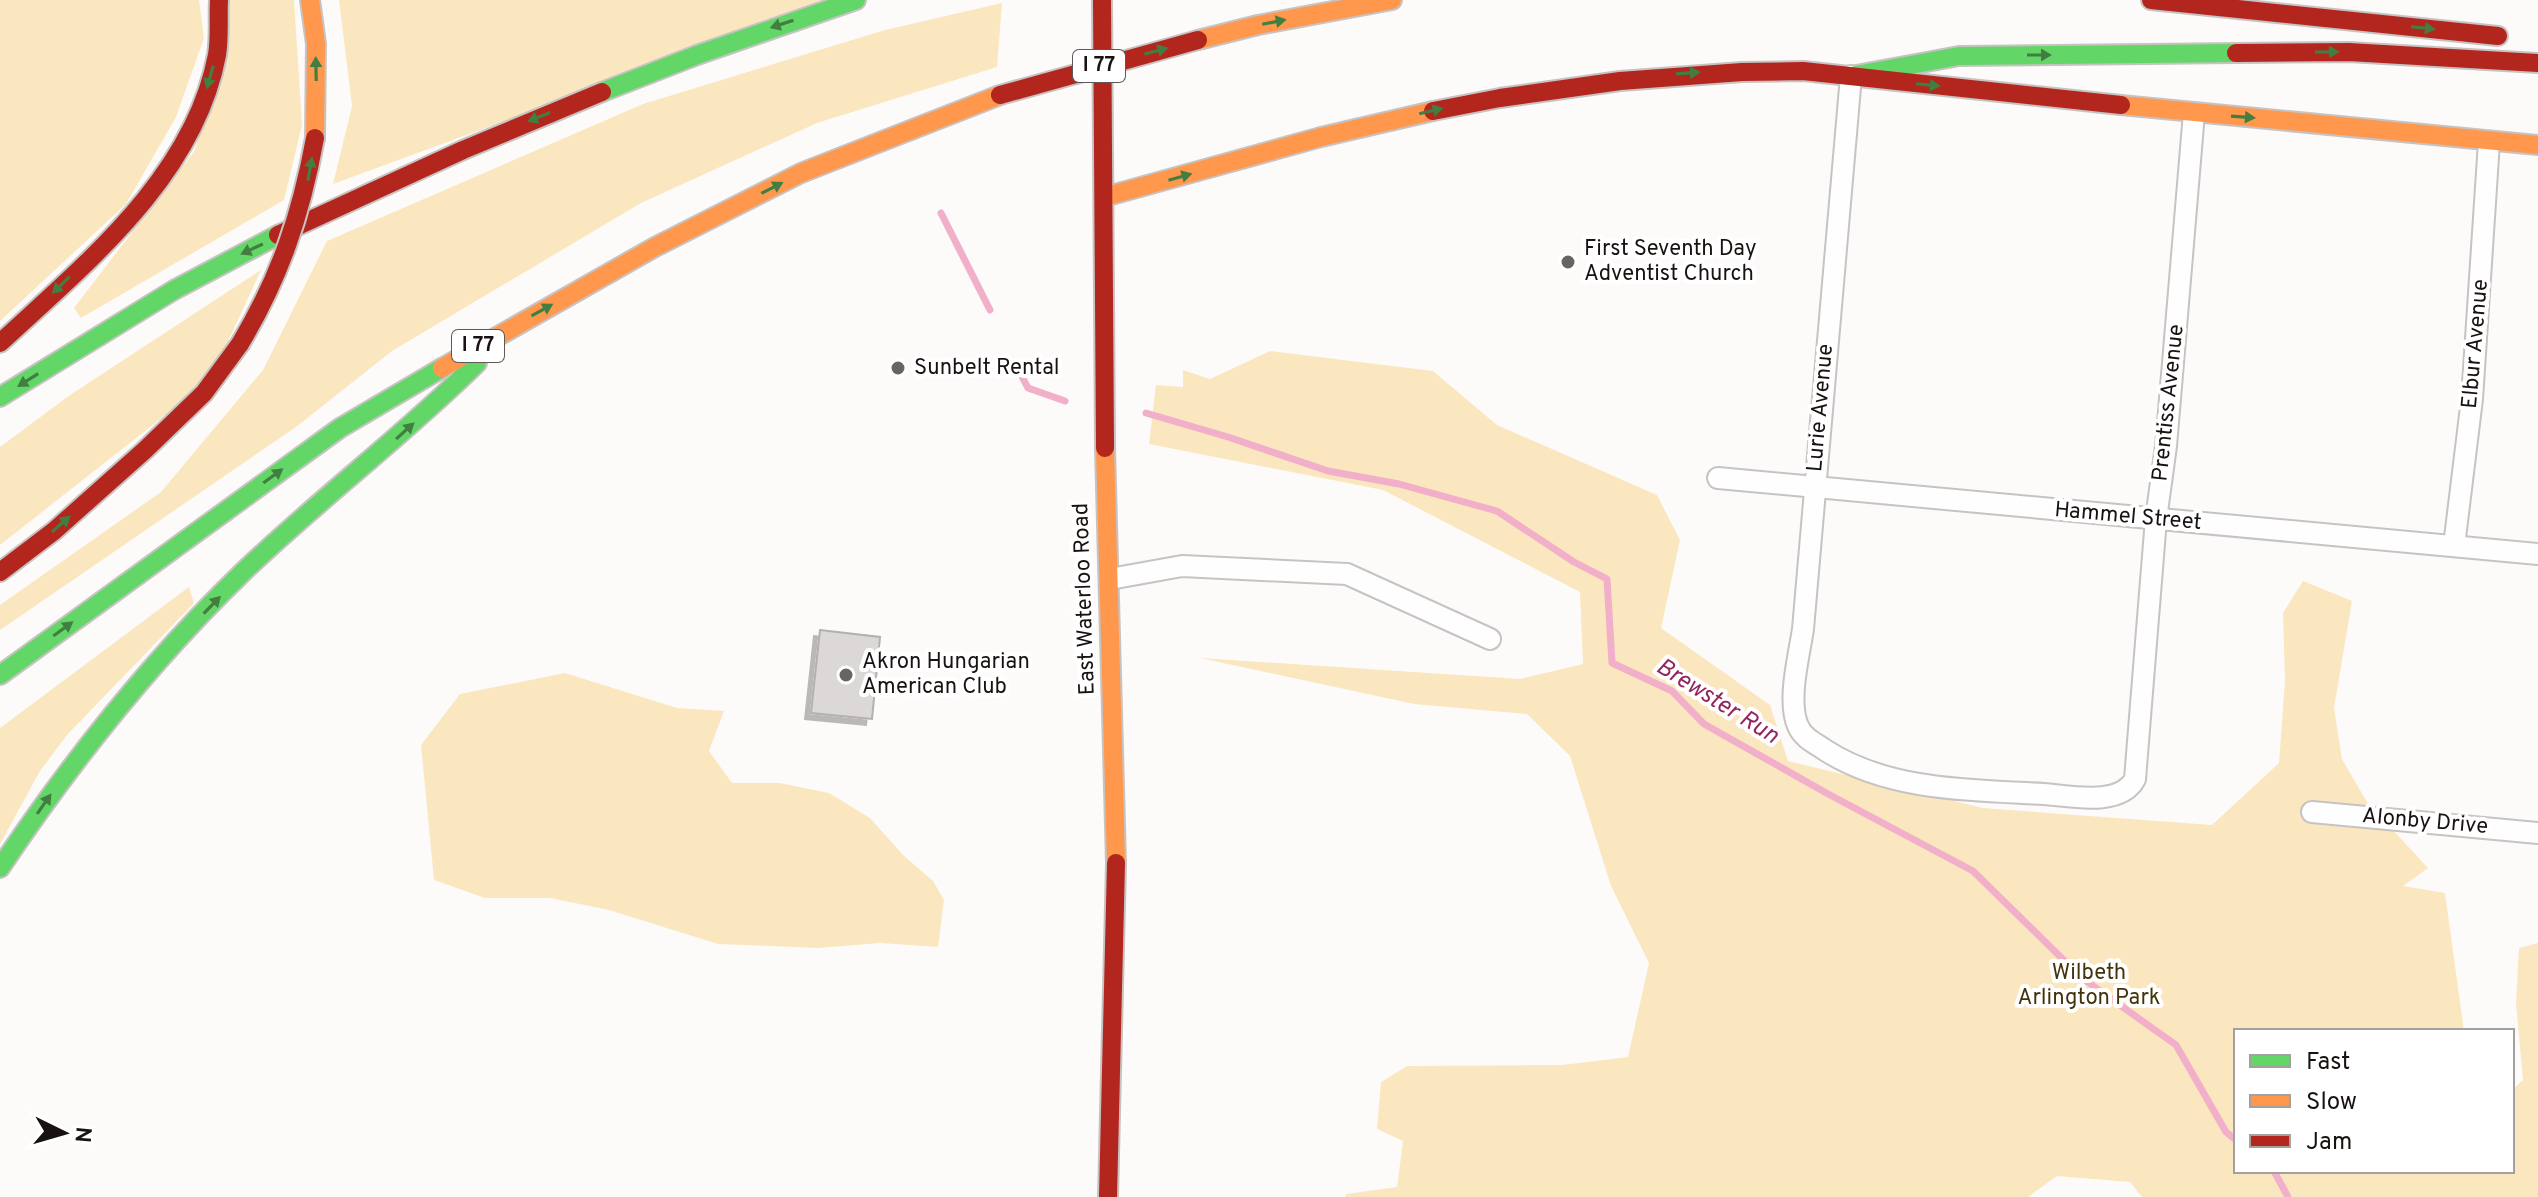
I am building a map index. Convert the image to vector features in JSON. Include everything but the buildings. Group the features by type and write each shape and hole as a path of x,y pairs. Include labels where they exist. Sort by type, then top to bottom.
{"main road":[{"path":"0,343 93,254 145,200 166,171 189,134 208,86 218,44 219,0"},
{"path":"0,572 54,531 204,393 267,301 289,252 305,195 315,138 316,44 310,0"},
{"path":"0,397 164,296 233,258 397,180 532,120 684,59 856,0"},
{"name":"East Waterloo Road","path":"1102,0 1105,481 1117,897 1112,952 1108,1197"},
{"name":"I 77","path":"0,675 340,428 655,247 801,173 1000,95 1258,25 1392,0"},
{"path":"2151,0 2523,39"},
{"path":"1851,76 1959,56 2349,52 2538,63"},
{"path":"1104,197 1318,138 1451,107 1589,83 1744,70 1803,71 2194,113 2538,145"},
{"path":"0,868 61,781 174,644 239,577 456,385 513,326"}],"street":[{"name":"Lurie Avenue","path":"1851,76 1803,629 1794,688 1796,724 1806,738 1843,762 1883,777 1993,791 2095,797 2109,796 2131,787"},
{"name":"Prentiss Avenue","path":"2131,787 2135,779 2194,113"},
{"name":"Elbur Avenue","path":"2454,546 2472,399 2489,142"},
{"name":"Hammel Street","path":"1718,478 2538,554"},
{"path":"1110,579 1182,566 1347,574 1490,639"},
{"name":"Alonby Drive","path":"2312,812 2538,833"}],"green space":[{"path":"0,0 199,0 204,38 176,117 126,204 0,321"},
{"path":"226,0 294,0 302,125 284,200 81,318 74,308 195,150"},
{"path":"339,0 834,0 333,184 352,106"},
{"path":"1002,3 997,67 817,123 641,203 392,351 296,427 0,630 0,605 161,492 263,370 327,241 643,104 885,30"},
{"path":"261,270 226,346 187,398 0,545 0,447 70,395"},
{"name":"Wilbeth Arlington Park","path":"1270,351 1433,371 1497,425 1657,495 1680,540 1661,628 1770,705 1788,761 1983,808 2212,825 2279,763 2285,681 2283,613 2303,581 2352,601 2334,708 2342,759 2367,802 2428,868 2403,886 2445,893 2464,1029 2234,1029 2234,1173 2514,1173 2514,1088 2523,1080 2516,1003 2519,948 2538,943 2538,1197 2142,1197 2130,1182 2057,1176 2028,1197 1345,1197 1346,1194 1397,1187 1403,1141 1377,1129 1381,1082 1407,1066 1562,1065 1628,1057 1649,963 1611,886 1570,756 1527,714 1414,704 1200,658 1520,679 1583,664 1580,592 1383,490 1149,444 1156,385 1183,387 1183,370 1210,379"},
{"path":"189,587 194,603 67,735 40,771 0,844 0,728"},
{"path":"565,673 677,708 724,711 709,751 732,783 780,783 829,793 870,818 903,855 933,881 944,900 938,947 880,943 818,948 718,944 609,910 550,898 485,898 434,880 421,745 460,694"}],"waterway":[{"name":"Brewster Run","path":"941,213 990,310"},
{"name":"Brewster Run","path":"1017,367 1028,388 1065,401"},
{"name":"Brewster Run","path":"1146,413 1328,471 1399,484 1497,511 1574,562 1607,579 1612,663 1672,691 1704,724 1973,871 2082,978 2176,1045 2226,1132 2234,1138"},
{"name":"Brewster Run","path":"2275,1173 2288,1197"}],"traffic: fast":[{"path":"602,92 697,55 856,0"},
{"path":"1851,76 1959,56 2236,53"},
{"path":"0,397 174,290 278,235"},
{"path":"0,868 113,714 208,607 271,546 477,363"},
{"path":"0,675 340,428 442,368"}],"traffic: slow":[{"path":"310,0 316,44 315,138"},
{"path":"1198,40 1258,25 1392,0"},
{"path":"442,368 655,247 801,173 1000,95"},
{"path":"2121,105 2538,145"},
{"path":"1104,197 1321,137 1433,111"},
{"path":"1105,448 1116,863"}],"traffic: jam":[{"path":"0,343 100,249 161,179 205,99 217,55 219,0"},
{"path":"1102,0 1105,448"},
{"path":"2151,0 2498,36"},
{"path":"1000,95 1198,40"},
{"path":"2236,53 2349,52 2538,63"},
{"path":"1433,111 1620,81 1803,71 2121,105"},
{"path":"278,235 463,150 602,92"},
{"path":"240,344 278,270 296,219 315,138"},
{"path":"0,572 54,531 145,450 204,393 240,344"},
{"path":"1108,1197 1116,863"}],"place":[{"name":"First Seventh Day Adventist Church","path":"1568,262"},
{"name":"Sunbelt Rental","path":"898,368"},
{"name":"Akron Hungarian American Club","path":"846,675"}]}
